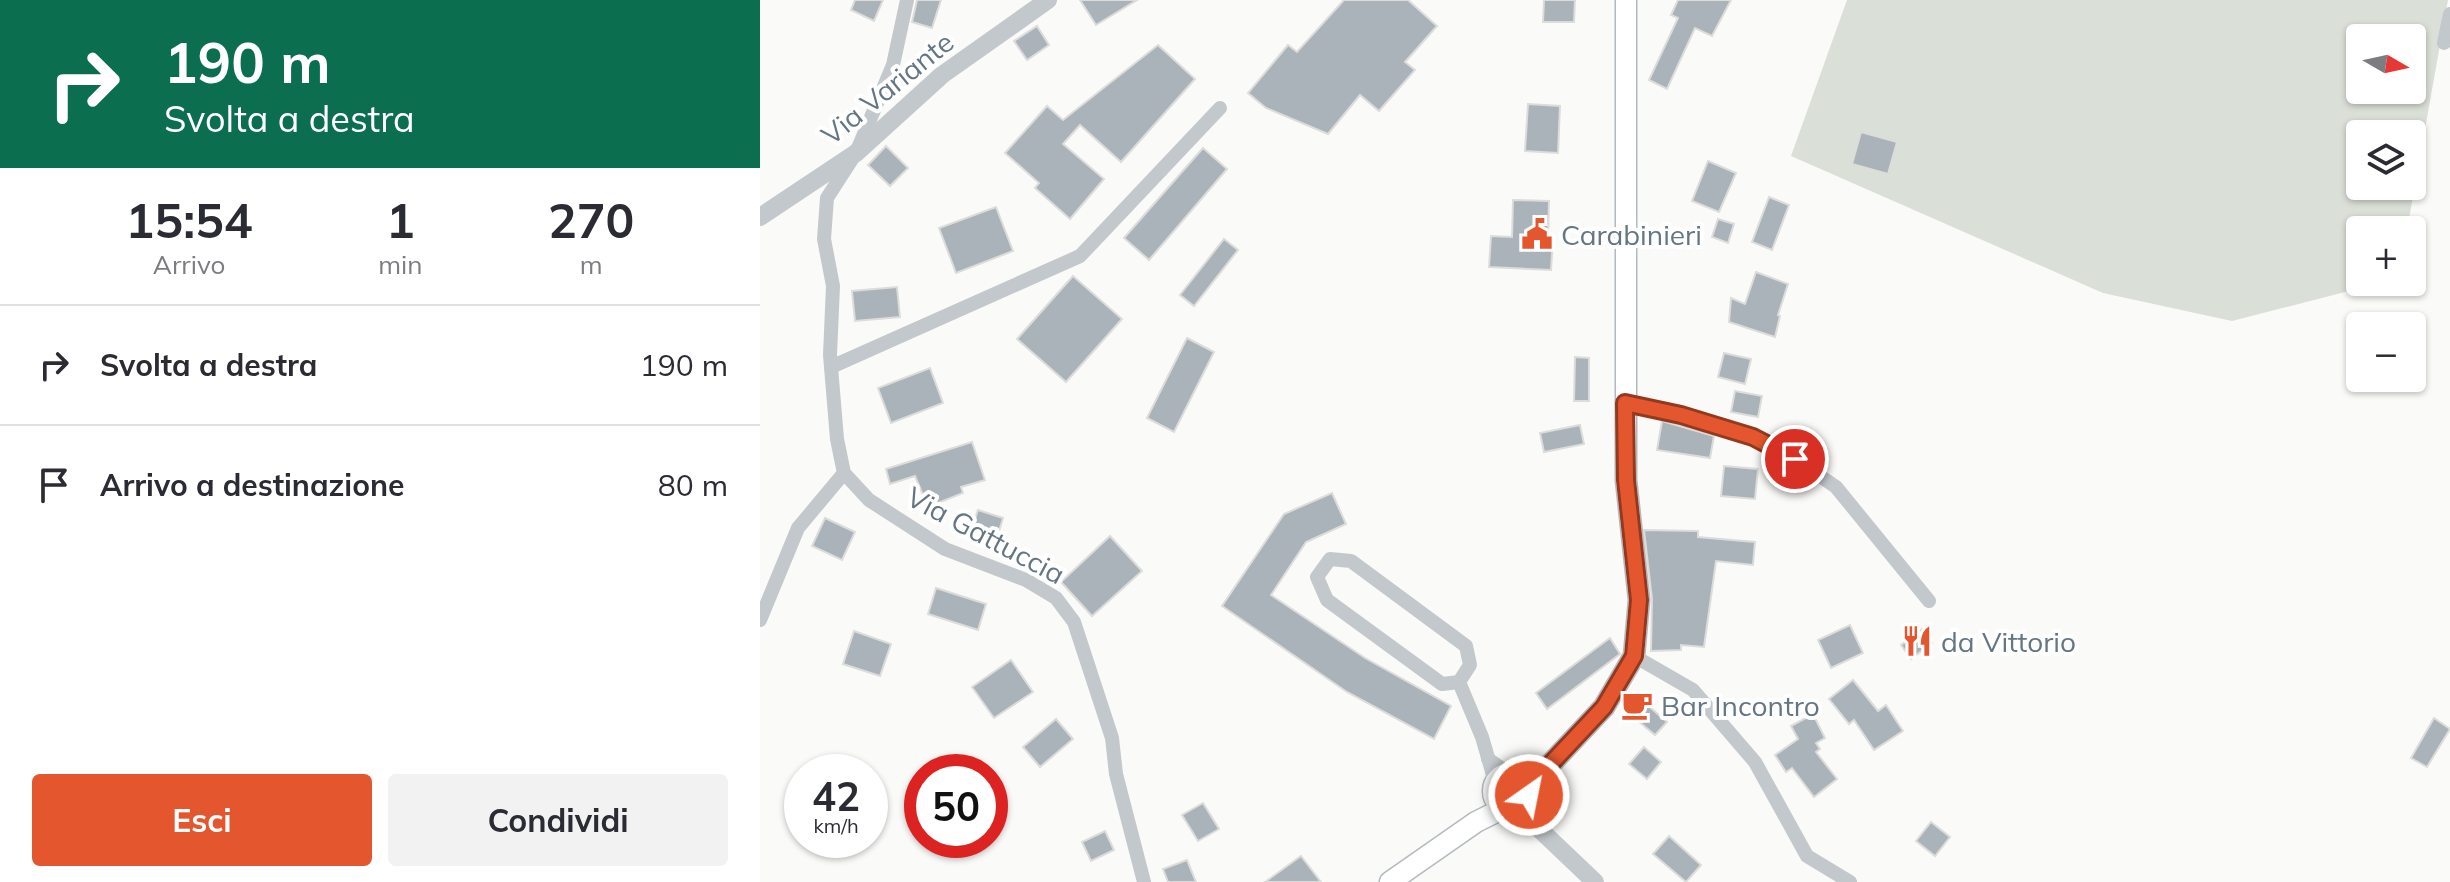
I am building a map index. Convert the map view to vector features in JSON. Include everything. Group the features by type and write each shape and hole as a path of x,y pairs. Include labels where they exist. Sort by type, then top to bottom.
{"main road":[{"path":"1390,882 1476,822 1548,764 1604,707 1634,656 1639,600 1626,480 1625,403 1626,0"}],"street":[{"path":"760,620 798,528 844,473 837,439 831,367 833,286 824,239 827,198 856,153 893,65 907,0"},
{"name":"Via Variante","path":"760,217 856,153 942,75 1048,0"},
{"path":"2444,43 2450,14"},
{"path":"831,367 1080,256 1220,108"},
{"path":"1625,403 1681,415 1753,437 1795,459 1836,487 1929,601"},
{"name":"Via Gattuccia","path":"844,473 869,500 945,549 1026,580 1056,598 1074,622 1112,738 1116,774 1144,882"},
{"path":"1330,559 1351,561 1466,646 1470,665 1459,682 1442,684 1327,600 1317,577 1330,559"},
{"path":"1634,656 1693,690 1755,762 1807,856 1850,882"},
{"path":"1459,682 1488,758 1534,824 1595,882"}],"shaded area":[{"path":"1847,0 2448,0 2426,123 2426,120 2346,120 2346,200 2412,200 2409,216 2346,216 2346,292 2232,321 2103,293 1791,156"}],"building":[{"path":"855,0 883,0 874,21 851,10"},
{"path":"917,0 941,0 932,28 912,22"},
{"path":"1080,0 1137,0 1096,25"},
{"path":"1344,0 1408,0 1437,26 1405,62 1415,70 1379,111 1360,95 1328,134 1266,108 1248,93 1288,45 1297,52"},
{"path":"1544,0 1575,0 1574,22 1543,22"},
{"path":"1678,0 1731,0 1712,36 1695,28 1667,89 1649,80 1678,18 1671,15"},
{"path":"1037,26 1049,45 1027,60 1014,41"},
{"path":"1158,45 1195,79 1121,162 1080,125 1063,144 1104,179 1070,219 1035,188 1039,183 1005,153 1047,106 1063,120"},
{"path":"1528,104 1560,106 1558,153 1525,151"},
{"path":"1861,132 1897,142 1888,174 1852,164"},
{"path":"886,146 908,168 890,186 868,165"},
{"path":"1203,148 1227,169 1149,260 1124,238"},
{"path":"1708,161 1736,173 1719,212 1692,201"},
{"path":"1769,197 1789,205 1772,250 1752,242"},
{"path":"1513,200 1549,201 1548,239 1553,239 1551,270 1489,267 1491,236 1512,237"},
{"path":"996,207 1013,251 956,273 939,228"},
{"path":"1718,219 1734,224 1728,243 1712,237"},
{"path":"1224,239 1238,250 1194,306 1180,295"},
{"path":"1756,272 1788,284 1775,337 1729,322 1731,298 1745,304"},
{"path":"1073,276 1122,319 1066,382 1017,339"},
{"path":"897,287 900,317 855,321 852,291"},
{"path":"1187,338 1214,352 1174,432 1147,418"},
{"path":"1724,353 1751,359 1745,384 1718,377"},
{"path":"1575,357 1589,358 1589,401 1574,401"},
{"path":"930,368 943,403 891,423 878,388"},
{"path":"1735,391 1762,396 1758,417 1731,412"},
{"path":"1662,421 1714,436 1710,458 1657,450"},
{"path":"1580,425 1584,444 1544,452 1540,433"},
{"path":"972,442 985,480 961,487 963,493 928,507 915,476 890,484 886,469"},
{"path":"1724,466 1758,469 1755,499 1721,496"},
{"path":"1332,493 1346,524 1306,542 1271,595 1365,658 1451,706 1434,739 1347,692 1222,606 1284,514"},
{"path":"978,510 1003,518 997,538 971,530"},
{"path":"825,518 855,532 842,560 812,546"},
{"path":"1644,530 1698,531 1698,537 1755,542 1753,565 1716,561 1704,647 1681,645 1681,650 1651,651 1652,599"},
{"path":"1110,536 1142,571 1092,616 1061,582"},
{"path":"936,588 986,604 978,630 928,614"},
{"path":"1850,625 1863,653 1831,668 1818,640"},
{"path":"1922,629 1932,643 1911,659 1901,645"},
{"path":"854,631 891,644 880,676 843,664"},
{"path":"1610,638 1620,654 1547,709 1536,693"},
{"path":"1011,660 1033,692 994,718 972,687"},
{"path":"1853,680 1878,711 1886,705 1903,731 1874,750 1854,720 1849,724 1829,699"},
{"path":"1637,696 1667,722 1655,735 1625,710"},
{"path":"1813,714 1825,738 1816,743 1820,749 1816,752 1837,779 1814,797 1792,768 1786,772 1775,755 1798,739 1791,726"},
{"path":"2434,718 2450,729 2427,767 2411,758"},
{"path":"1056,719 1073,739 1040,767 1023,747"},
{"path":"1644,747 1661,762 1647,779 1629,764"},
{"path":"1203,803 1219,829 1198,841 1182,815"},
{"path":"1931,822 1950,837 1935,856 1916,841"},
{"path":"1105,831 1114,850 1091,861 1082,842"},
{"path":"1669,836 1701,865 1686,882 1653,854"},
{"path":"1301,856 1321,882 1265,882"},
{"path":"1187,860 1196,882 1168,882 1163,869"}],"place":[{"name":"Carabinieri","path":"1537,234"},
{"name":"da Vittorio","path":"1917,641"},
{"name":"Bar Incontro","path":"1637,705"}],"route":[{"path":"1529,795 1529,787 1548,764 1604,707 1634,656 1639,600 1626,480 1625,403 1681,415 1753,437 1795,459"}]}
